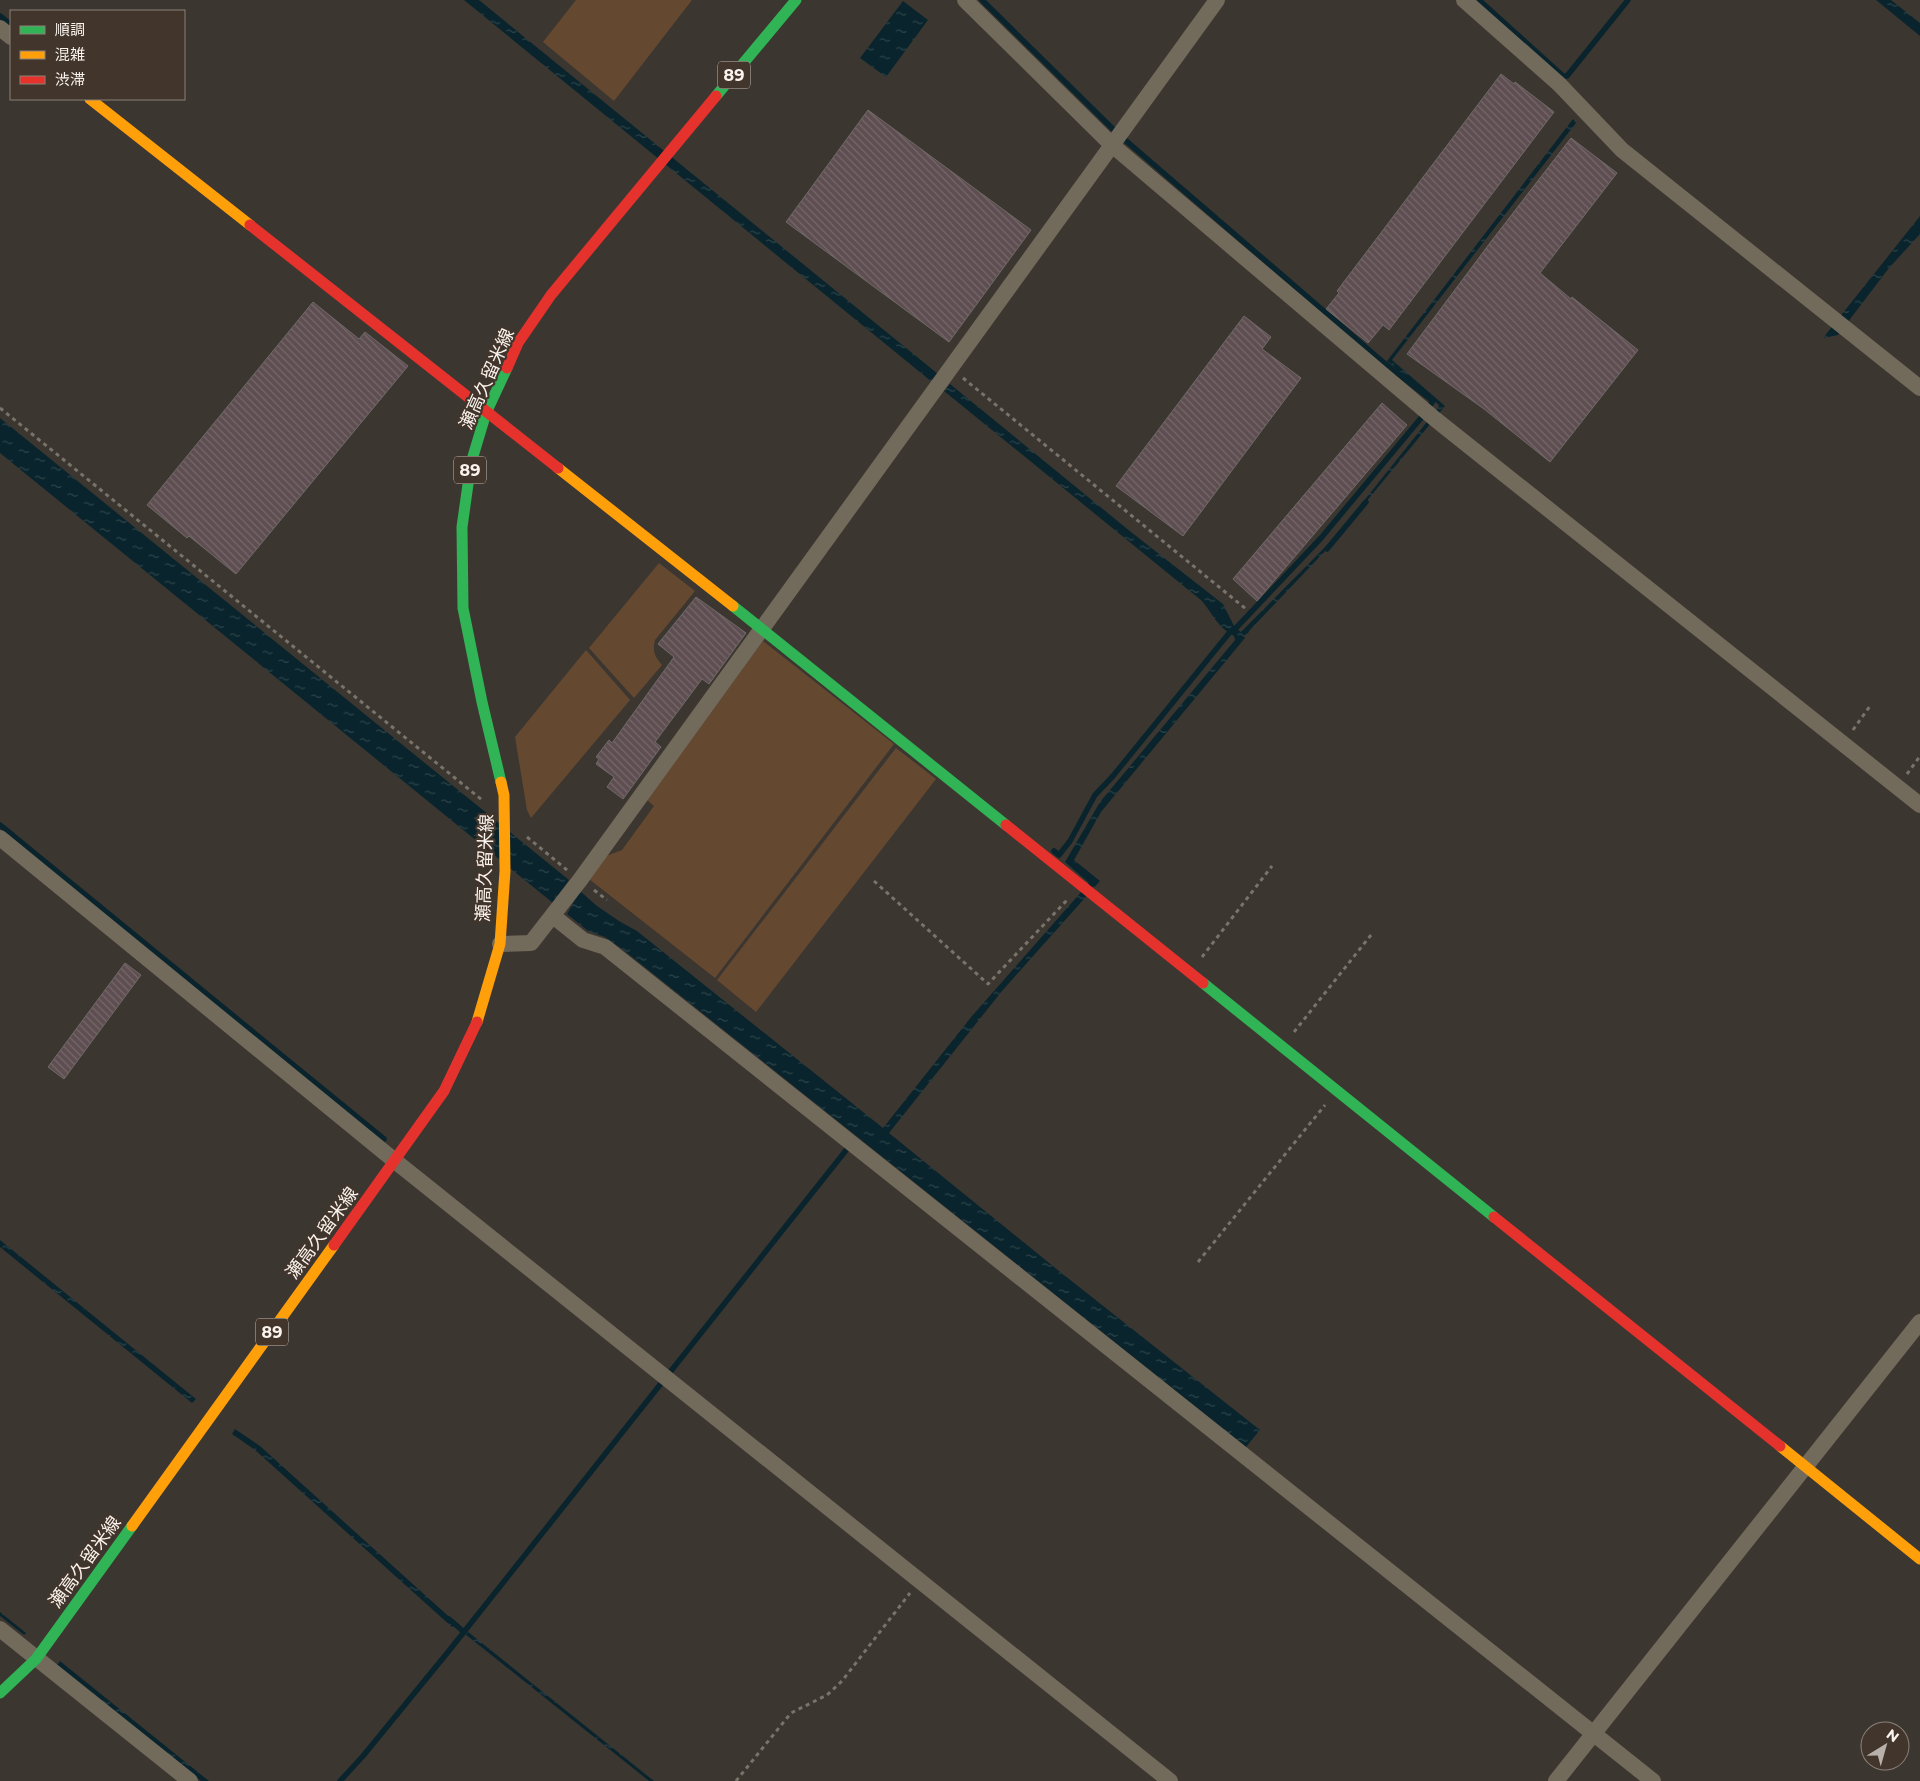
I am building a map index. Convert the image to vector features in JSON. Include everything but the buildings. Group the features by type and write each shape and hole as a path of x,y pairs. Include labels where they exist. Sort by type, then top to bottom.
{"street":[{"name":"瀬高久留米線","path":"0,1693 36,1658 395,1161 444,1091 472,1033 500,944 505,871 504,795 482,702 463,608 462,527 471,463 486,413 518,343 551,295 796,0"},
{"path":"965,0 1112,146 1435,419 1920,805"},
{"path":"500,944 531,943 553,916 1217,0"},
{"path":"1464,0 1559,84 1622,150 1920,388"},
{"path":"0,28 10,36"},
{"path":"91,100 762,629 1920,1559"},
{"path":"0,838 395,1161 1170,1781"},
{"path":"553,916 583,940 605,946 1653,1781"},
{"path":"1556,1781 1920,1322"},
{"path":"0,1629 190,1781"}],"path":[{"path":"947,373 1246,610"},
{"path":"0,408 482,801"},
{"path":"1843,744 1870,706"},
{"path":"1898,787 1920,756"},
{"path":"505,822 607,900"},
{"path":"1190,973 1272,866"},
{"path":"874,881 988,984 1080,885"},
{"path":"1280,1046 1292,1034 1372,935"},
{"path":"1198,1262 1289,1148 1337,1092"},
{"path":"736,1781 791,1713 828,1695 842,1681 920,1581"}],"shaded area":[{"path":"576,0 692,0 614,101 543,42"},
{"path":"659,563 695,591 655,640 655,654 662,665 634,698 589,648"},
{"path":"763,641 894,744 715,978 589,879 606,856 622,850 654,806 647,800"},
{"path":"586,650 630,700 531,818 527,810 515,737"},
{"path":"896,748 936,779 756,1012 717,980"}],"water":[{"path":"464,0 479,0 938,374 932,382"},
{"path":"1876,0 1891,0 1920,23 1920,36"},
{"path":"903,1 928,20 886,77 860,58"},
{"path":"1573,119 1576,123 1392,360 1445,406 1328,548 1244,636 1245,638 1101,812 1074,860 1100,881 1002,991 889,1133 1260,1430 1246,1447 622,949 605,937 588,931 567,914 580,891 597,906 637,931 883,1128 972,1016 1089,883 1065,862 1100,802 1235,640 1234,636 1220,625 1202,601 944,391 950,384 1131,532 1223,604 1234,626 1241,632 1335,537 1438,408 1439,405 1387,361"},
{"path":"1920,216 1920,234 1889,268 1838,335 1823,338"},
{"path":"0,418 569,880 553,903 0,453"},
{"path":"0,1240 196,1399 192,1403 0,1247"},
{"path":"235,1429 260,1446 456,1623 452,1627 255,1450 232,1434"},
{"path":"0,1612 26,1633 24,1635 0,1616"},
{"path":"467,1631 654,1781 649,1781 465,1634"},
{"path":"60,1661 209,1781 201,1781 57,1665"}],"waterway":[{"path":"982,0 1114,130"},
{"path":"1479,0 1563,76 1567,76 1628,0"},
{"path":"0,16 10,24"},
{"path":"1124,139 1383,362 1433,401 1321,538 1236,628"},
{"path":"1327,549 1366,502"},
{"path":"1054,851 1059,855 1070,841 1095,795 1113,776 1230,632"},
{"path":"0,825 384,1139"},
{"path":"340,1781 363,1756 448,1652 851,1144"},
{"path":"449,1619 464,1632"}],"traffic: fast":[{"path":"716,96 796,0"},
{"path":"501,782 463,608 462,527 471,463 486,413 507,368"},
{"path":"733,606 1006,825"},
{"path":"1203,983 1494,1217"},
{"path":"0,1693 36,1659 132,1526"}],"traffic: slow":[{"path":"91,100 250,225"},
{"path":"558,468 733,606"},
{"path":"477,1022 500,944 505,871 504,795 501,782"},
{"path":"132,1526 334,1245"},
{"path":"1780,1446 1920,1559"}],"traffic: jam":[{"path":"507,368 518,343 551,295 716,96"},
{"path":"250,225 558,468"},
{"path":"1006,825 1203,983"},
{"path":"334,1245 444,1091 477,1022"},
{"path":"1494,1217 1780,1446"}]}
